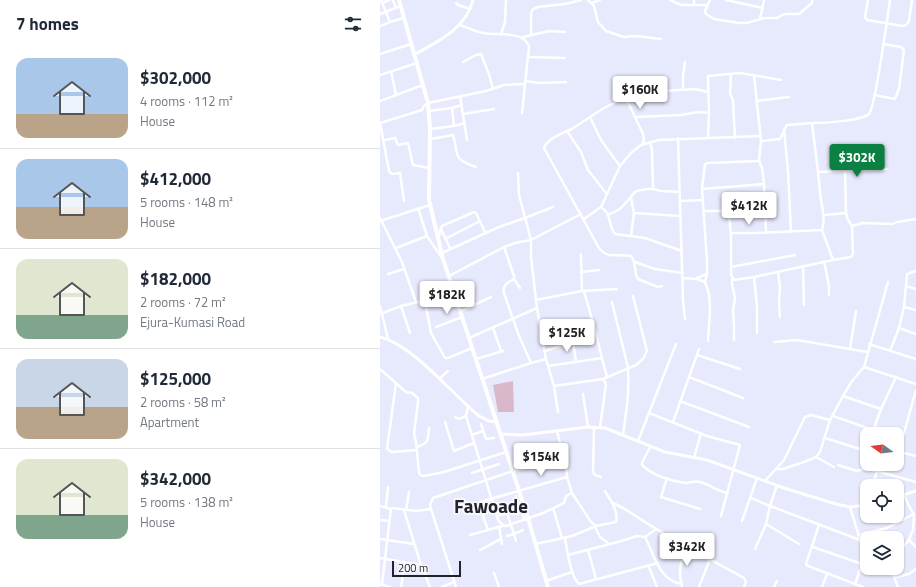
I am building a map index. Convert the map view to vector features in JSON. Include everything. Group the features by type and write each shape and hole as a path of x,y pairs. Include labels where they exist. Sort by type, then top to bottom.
{"main road":[{"path":"398,0 398,7 403,18 428,104 430,129 430,205 443,260 507,452 526,519 536,544 548,587"}],"street":[{"path":"389,0 382,1 390,22"},
{"path":"380,14 398,7 393,0"},
{"path":"414,55 450,34 460,25 470,9 473,0"},
{"path":"501,34 505,22 506,0"},
{"path":"531,35 531,13 533,9 581,0"},
{"path":"588,0 592,3 598,22 606,30 624,37 636,36 661,39"},
{"path":"592,3 600,0"},
{"path":"670,0 681,5 708,5"},
{"path":"694,0 694,5"},
{"path":"710,0 705,13 714,19 743,23 760,19 777,18 786,14 799,14 812,4 812,0"},
{"path":"726,0 763,8"},
{"path":"760,19 764,0"},
{"path":"868,0 866,18 887,24 903,26 909,21 912,0"},
{"path":"760,141 780,139 787,125 847,121 867,115 872,108 890,0"},
{"path":"456,2 458,5 470,9"},
{"path":"380,26 403,18"},
{"path":"460,25 486,34 501,34 522,37 549,31 565,32"},
{"path":"522,37 528,43 526,82 522,113"},
{"path":"380,54 411,44"},
{"path":"874,95 895,99 899,89 904,50 901,47 883,44"},
{"path":"463,62 481,54 493,89"},
{"path":"528,57 565,58"},
{"path":"683,89 685,62"},
{"path":"380,75 416,63"},
{"path":"391,71 396,95"},
{"path":"708,138 708,76 740,73 781,80"},
{"path":"731,74 730,93 733,102 735,138"},
{"path":"754,75 760,136 759,161 762,168 766,208 766,232"},
{"path":"404,201 400,173 390,174 380,123 422,110 424,106 428,104 493,89 507,84 526,82 566,82"},
{"path":"380,101 423,85"},
{"path":"701,89 708,85"},
{"path":"662,286 658,287 638,279 634,273 634,262 631,256 622,254 611,256 604,253 599,248 584,219 564,187 544,146 548,142 572,129 604,108 634,93 683,89 701,89 708,92"},
{"path":"460,96 467,140"},
{"path":"756,101 789,96"},
{"path":"626,98 644,136 642,145"},
{"path":"429,111 462,105"},
{"path":"452,108 454,126"},
{"path":"463,114 494,109"},
{"path":"635,117 681,115 698,112 709,113"},
{"path":"590,117 601,140 620,166"},
{"path":"430,129 465,123"},
{"path":"812,123 824,215 824,225 822,230 833,260"},
{"path":"784,129 791,232"},
{"path":"567,131 581,152 588,170 606,193"},
{"path":"430,139 453,135 459,160 476,167"},
{"path":"584,219 601,207 606,193 620,166 631,153 642,145 659,140 678,138 735,138 760,136"},
{"path":"384,140 395,138 398,145 408,143 413,165 430,168"},
{"path":"678,138 683,301 685,319"},
{"path":"650,142 652,150 653,189"},
{"path":"380,152 386,150"},
{"path":"708,342 710,309 709,294 705,282 707,274 702,189 706,163 759,161"},
{"path":"818,172 887,169"},
{"path":"732,278 739,280 824,261 851,257 853,254 852,226 846,213 845,172"},
{"path":"518,173 519,196 531,240 531,257 537,308 546,359 554,386 558,412"},
{"path":"702,189 764,184"},
{"path":"609,214 615,213 636,191 653,189 680,192"},
{"path":"630,198 634,213 631,236"},
{"path":"681,201 703,200"},
{"path":"416,302 396,248 380,220 430,205"},
{"path":"442,252 485,232 553,207"},
{"path":"601,207 609,214 611,227 615,234 645,238 682,251"},
{"path":"418,208 427,236 443,260"},
{"path":"704,211 729,211 766,208"},
{"path":"729,211 732,284 735,298 733,312 734,340"},
{"path":"438,237 442,226 474,212 476,213 485,232"},
{"path":"634,213 680,216"},
{"path":"824,215 846,213"},
{"path":"449,276 504,247 531,240 581,214"},
{"path":"852,226 862,223 893,224 916,219"},
{"path":"446,239 480,221"},
{"path":"441,228 450,248"},
{"path":"731,233 822,230"},
{"path":"396,248 427,236"},
{"path":"504,247 514,279 520,288"},
{"path":"581,254 583,291 607,377"},
{"path":"731,267 795,255"},
{"path":"824,261 829,286 829,295"},
{"path":"634,262 655,269 683,274"},
{"path":"803,266 804,305"},
{"path":"388,274 404,269"},
{"path":"581,272 600,270"},
{"path":"890,351 899,328 904,307 908,272 916,271"},
{"path":"778,272 780,281 780,317"},
{"path":"697,279 707,274"},
{"path":"754,277 757,306 757,333"},
{"path":"683,278 697,279 705,282"},
{"path":"514,279 504,285 504,293 519,336 531,362"},
{"path":"777,469 790,467 816,457 822,448 830,420 852,381 864,366 869,344 888,282"},
{"path":"906,286 916,289"},
{"path":"536,300 583,291 617,289"},
{"path":"381,314 401,306 455,293"},
{"path":"554,386 602,379 636,365 643,359 647,351 633,296"},
{"path":"461,311 491,297"},
{"path":"425,301 431,333 445,358 472,347"},
{"path":"612,302 628,368 629,388 623,435"},
{"path":"380,306 388,339"},
{"path":"401,306 410,333"},
{"path":"904,307 916,310"},
{"path":"469,338 537,308"},
{"path":"850,348 856,311"},
{"path":"436,327 463,317"},
{"path":"476,359 502,351 494,328"},
{"path":"899,328 916,334"},
{"path":"545,351 596,334"},
{"path":"380,337 388,339 404,349 468,406 484,418 497,422"},
{"path":"774,342 797,340 867,352"},
{"path":"573,342 576,362"},
{"path":"638,441 676,344"},
{"path":"869,344 916,359"},
{"path":"673,422 699,349"},
{"path":"697,355 740,369"},
{"path":"548,366 602,358"},
{"path":"482,379 531,362 546,359"},
{"path":"864,366 916,384"},
{"path":"380,369 406,392 412,393 418,398 414,434 420,475 424,476 444,472 507,452"},
{"path":"438,379 448,371"},
{"path":"689,377 743,398"},
{"path":"874,427 896,378"},
{"path":"600,427 606,384 602,379"},
{"path":"396,383 387,449 392,452 417,448 428,441 429,428"},
{"path":"904,431 916,390"},
{"path":"583,394 588,427"},
{"path":"843,396 881,409"},
{"path":"680,401 749,427"},
{"path":"468,406 466,416 498,520 502,526"},
{"path":"649,413 702,433 740,445 721,516"},
{"path":"765,481 784,460 805,417 811,415 830,420"},
{"path":"455,417 459,418 466,416"},
{"path":"833,416 864,427"},
{"path":"445,422 454,451 474,443"},
{"path":"481,424 486,440 494,438"},
{"path":"594,427 593,472 595,475 601,477"},
{"path":"501,434 523,435 557,430 600,427 665,452 707,460 828,502 850,507 860,506"},
{"path":"557,430 572,493 591,522 596,527 600,537 610,545"},
{"path":"472,434 483,431"},
{"path":"694,458 702,433"},
{"path":"825,438 860,449"},
{"path":"650,447 643,459 642,465 653,473 685,483 697,481 716,490 728,493"},
{"path":"904,453 916,456"},
{"path":"456,587 431,509 430,502 433,498 513,471 564,456"},
{"path":"816,457 834,467"},
{"path":"472,473 499,464"},
{"path":"838,465 857,471 860,470"},
{"path":"875,479 877,471 916,482"},
{"path":"459,508 567,477"},
{"path":"667,478 661,496 700,509"},
{"path":"742,522 757,478"},
{"path":"755,549 766,524 777,485"},
{"path":"386,507 388,487"},
{"path":"536,544 572,536 596,527 616,522 617,516 613,504 605,491"},
{"path":"904,546 909,540 913,530 914,514 904,495 916,491"},
{"path":"409,492 405,510 414,544 430,587"},
{"path":"470,536 526,519 553,508 564,503 566,496 572,493"},
{"path":"516,496 520,509 526,519"},
{"path":"751,498 860,540"},
{"path":"613,504 629,511 656,530 744,578 746,582 744,587"},
{"path":"380,506 392,509 416,511 431,509"},
{"path":"850,507 860,540"},
{"path":"553,508 564,538 572,572 576,582 579,584 658,563"},
{"path":"390,587 381,584 389,521 392,509"},
{"path":"497,516 520,509"},
{"path":"482,513 488,530"},
{"path":"507,513 516,541"},
{"path":"858,535 886,528 914,514"},
{"path":"380,520 389,521"},
{"path":"766,524 799,544"},
{"path":"819,525 806,564 827,574 863,587"},
{"path":"499,527 502,544"},
{"path":"507,536 523,530"},
{"path":"568,555 610,545 637,536 645,537 656,530"},
{"path":"645,537 668,580 682,586"},
{"path":"699,554 710,538"},
{"path":"380,539 414,544"},
{"path":"480,550 501,539"},
{"path":"909,540 916,547"},
{"path":"813,546 860,563"},
{"path":"682,586 679,568 682,558 688,548"},
{"path":"588,550 596,579"},
{"path":"380,558 421,565"},
{"path":"699,587 710,559"},
{"path":"400,587 405,563"},
{"path":"648,565 657,587"},
{"path":"898,587 894,576 910,574 916,569"},
{"path":"855,584 860,570"},
{"path":"546,581 572,572"},
{"path":"494,573 499,587"},
{"path":"822,587 827,574"},
{"path":"774,587 777,581"},
{"path":"442,587 455,582"}],"shaded area":[{"path":"513,381 514,412 498,412 493,385"}],"district":[{"name":"Fawoade","path":"491,505"}]}
